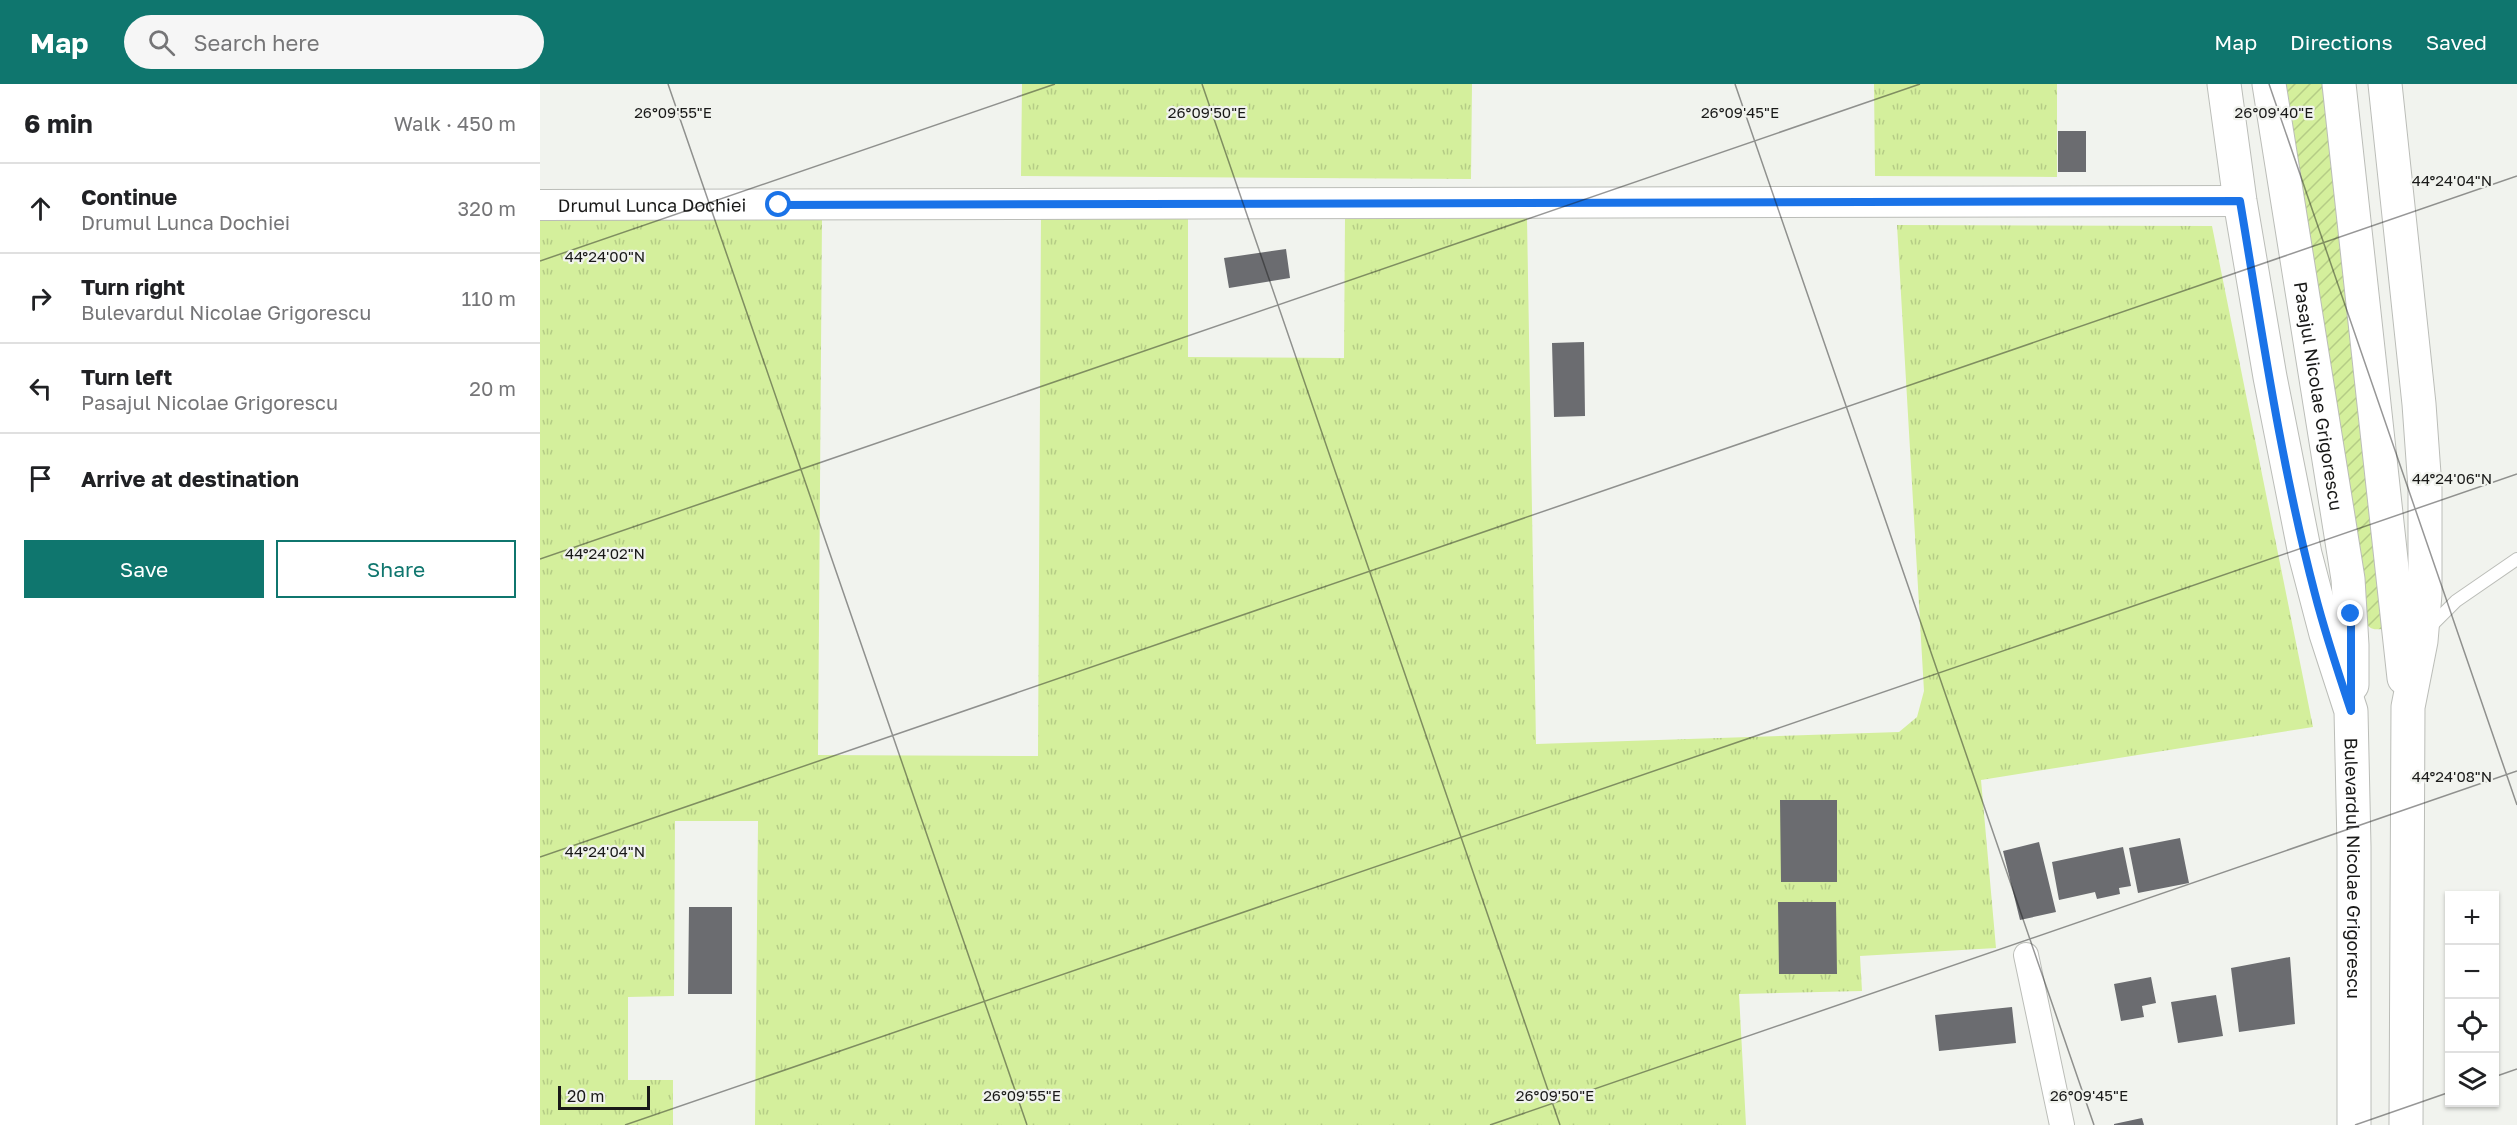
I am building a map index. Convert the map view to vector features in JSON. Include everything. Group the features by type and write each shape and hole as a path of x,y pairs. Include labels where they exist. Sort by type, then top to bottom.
{"main road":[{"name":"Bulevardul Nicolae Grigorescu","path":"2224,84 2240,201 2270,377 2305,554 2326,634 2351,711 2354,846 2354,1125"},
{"name":"Pasajul Nicolae Grigorescu","path":"2269,84 2348,579 2352,645 2351,711"},
{"path":"2339,84 2390,536 2397,629 2408,707 2406,1125"},
{"path":"2385,84 2419,404 2425,488 2426,555 2421,640 2408,707"}],"street":[{"name":"Drumul Lunca Dochiei","path":"540,205 676,207 909,204 2240,201"},
{"path":"2026,955 2062,1125"}],"lane":[{"path":"2421,640 2435,621 2456,601 2517,559"}],"green space":[{"path":"1022,84 1472,84 1471,179 1021,176"},
{"path":"1874,84 2057,84 2057,177 1875,176"},
{"path":"2285,84 2324,84 2386,624 2382,629 2371,628 2365,620"},
{"path":"1041,214 1188,217 1188,357 1344,358 1345,219 1527,218 1536,744 1899,732 1917,717 1924,691 1897,225 2212,226 2313,727 1981,780 1996,948 1860,956 1862,991 1739,994 1746,1125 755,1125 758,821 675,821 674,996 628,997 628,1080 673,1080 673,1125 540,1125 540,219 822,217 818,755 1038,756"}],"building":[{"path":"2058,131 2086,131 2086,172 2058,172"},
{"path":"1286,249 1290,278 1229,288 1224,258"},
{"path":"1584,342 1585,416 1554,417 1552,343"},
{"path":"1780,800 1837,800 1837,882 1781,882"},
{"path":"2180,838 2189,883 2138,893 2129,848"},
{"path":"2039,842 2056,912 2020,920 2003,851"},
{"path":"2123,847 2131,886 2119,888 2120,894 2097,899 2095,892 2059,900 2052,862"},
{"path":"1778,902 1836,902 1837,974 1779,974"},
{"path":"689,907 732,907 732,994 688,994"},
{"path":"2290,957 2295,1024 2239,1032 2231,968"},
{"path":"2151,977 2156,1003 2142,1006 2144,1017 2121,1021 2114,984"},
{"path":"2216,995 2223,1036 2178,1043 2171,1002"},
{"path":"2012,1007 2016,1043 1939,1051 1935,1015"},
{"path":"2142,1118 2144,1125 2114,1125 2114,1124"}],"route":[{"path":"779,205 2240,201 2270,377 2305,554 2326,634 2351,711 2351,614"}]}
